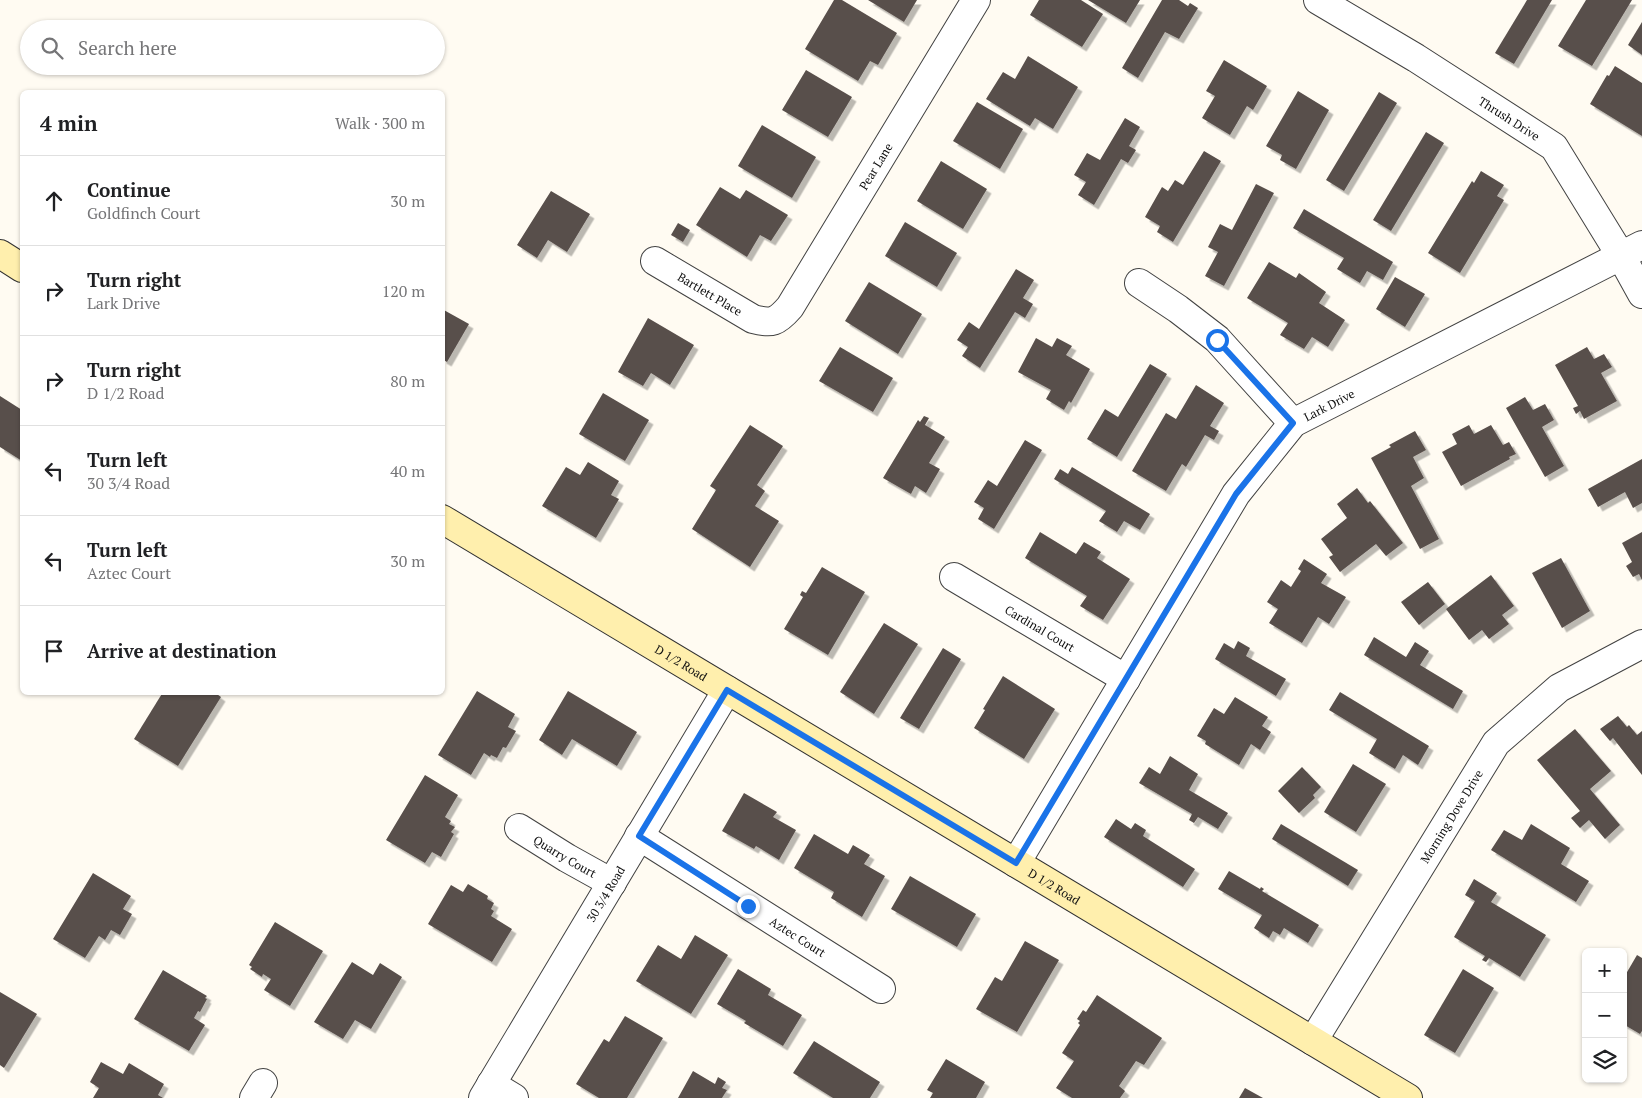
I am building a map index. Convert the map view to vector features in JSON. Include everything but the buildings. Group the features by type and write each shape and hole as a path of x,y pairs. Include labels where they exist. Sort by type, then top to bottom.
{"main road":[{"path":"0,254 20,267"},
{"name":"D 1/2 Road","path":"445,521 1408,1098"}],"street":[{"name":"Pear Lane","path":"768,323 780,318 790,307 976,0"},
{"name":"Thrush Drive","path":"1318,0 1416,58 1554,147 1632,251 1642,294"},
{"name":"Lark Drive","path":"1016,863 1236,494 1293,423 1632,251"},
{"name":"Bartlett Place","path":"655,261 738,311 753,319 768,323"},
{"path":"1139,283 1178,309 1217,340 1293,423"},
{"name":"Cardinal Court","path":"954,577 1126,679"},
{"name":"Morning Dove Drive","path":"1313,1040 1496,743 1559,688 1642,644"},
{"name":"30 3/4 Road","path":"496,1094 612,883 727,690"},
{"name":"Quarry Court","path":"519,828 612,883"},
{"name":"Aztec Court","path":"639,836 880,989"}],"route":[{"path":"748,906 639,836 727,690 1016,863 1236,494 1293,423 1217,340"}]}
